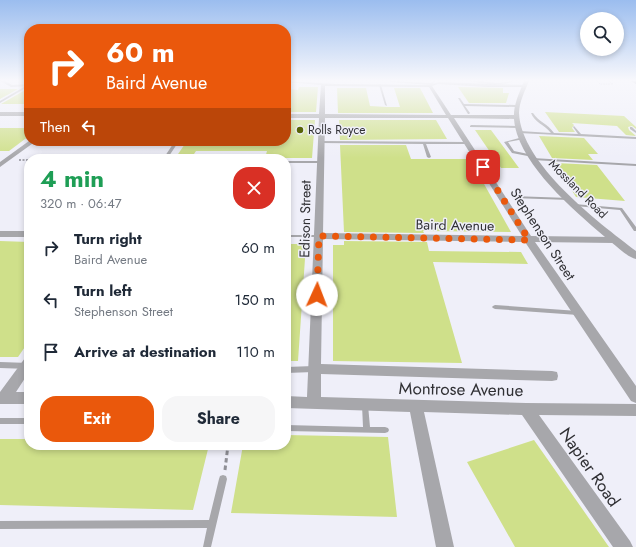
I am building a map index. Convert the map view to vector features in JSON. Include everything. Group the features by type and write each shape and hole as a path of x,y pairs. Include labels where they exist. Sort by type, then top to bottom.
{"street":[{"name":"Edison Street","path":"314,403 322,107"},
{"name":"Stephenson Street","path":"445,107 529,240 636,397"},
{"name":"Mossland Road","path":"516,107 516,117 521,132 533,157 543,172 572,202 614,240 636,256"},
{"path":"0,114 24,114"},
{"path":"291,116 516,117"},
{"path":"0,165 4,160 25,146"},
{"path":"4,160 19,160"},
{"path":"0,234 24,234"},
{"name":"Baird Avenue","path":"319,236 614,240"},
{"path":"315,369 552,376"},
{"path":"2,401 24,370"},
{"path":"2,401 24,399"},
{"name":"Montrose Avenue","path":"291,402 526,409 636,410"},
{"path":"416,406 445,547"},
{"name":"Napier Road","path":"526,409 624,547"}],"lane":[{"path":"465,107 469,113"},
{"path":"532,114 534,118 546,124 553,134"},
{"path":"470,126 521,132 636,138"},
{"path":"574,127 580,135"},
{"path":"631,128 636,132"},
{"path":"521,132 506,142 513,152 533,157 636,165"},
{"path":"321,142 467,143"},
{"path":"424,143 429,157"},
{"path":"291,162 321,162"},
{"path":"513,197 572,202 621,209 636,230"},
{"path":"291,236 319,236"},
{"path":"495,307 579,313"},
{"path":"0,365 24,364"},
{"path":"291,370 315,369"},
{"path":"364,404 367,430"},
{"path":"0,421 24,421"},
{"path":"291,428 385,430"},
{"path":"207,547 223,479"},
{"path":"0,526 213,524"}],"path":[{"path":"19,160 24,160"},
{"path":"223,479 227,450"}],"building":[{"path":"291,107 316,107 316,112 291,112"},
{"path":"338,107 430,107 433,113 338,113"},
{"path":"545,112 624,116 636,127 636,129 632,126 628,127 629,130 636,136 626,135 617,126 572,123 574,125 572,128 575,132 559,132"},
{"name":"Rolls Royce","path":"291,120 315,120 312,158 291,158 291,154 266,154 267,151 196,151 194,154 178,154 184,146 291,146"},
{"path":"339,120 436,120 447,139 340,140"},
{"path":"0,128 24,128 24,140 9,151 0,151"},
{"path":"475,130 491,130 519,168 501,168"},
{"path":"539,136 584,138 598,154 588,154 593,160 552,158"},
{"path":"340,145 406,145 411,159 470,159 511,232 344,232"},
{"path":"555,163 597,165 625,201 576,197"},
{"path":"0,241 24,242 24,348 18,357 0,357"},
{"path":"344,241 427,242 429,251 521,252 528,264 433,262 462,363 333,361 333,245 344,245"},
{"path":"291,244 306,244 298,361 291,361"},
{"path":"291,435 388,437 397,517 231,513 242,450 291,450"},
{"path":"0,439 24,439 24,450 208,450 193,510 0,505"},
{"path":"534,440 609,547 515,547 467,462"}],"place":[{"name":"Rolls Royce","path":"300,130"}],"route":[{"path":"317,295 319,236 529,240 483,167"}]}
